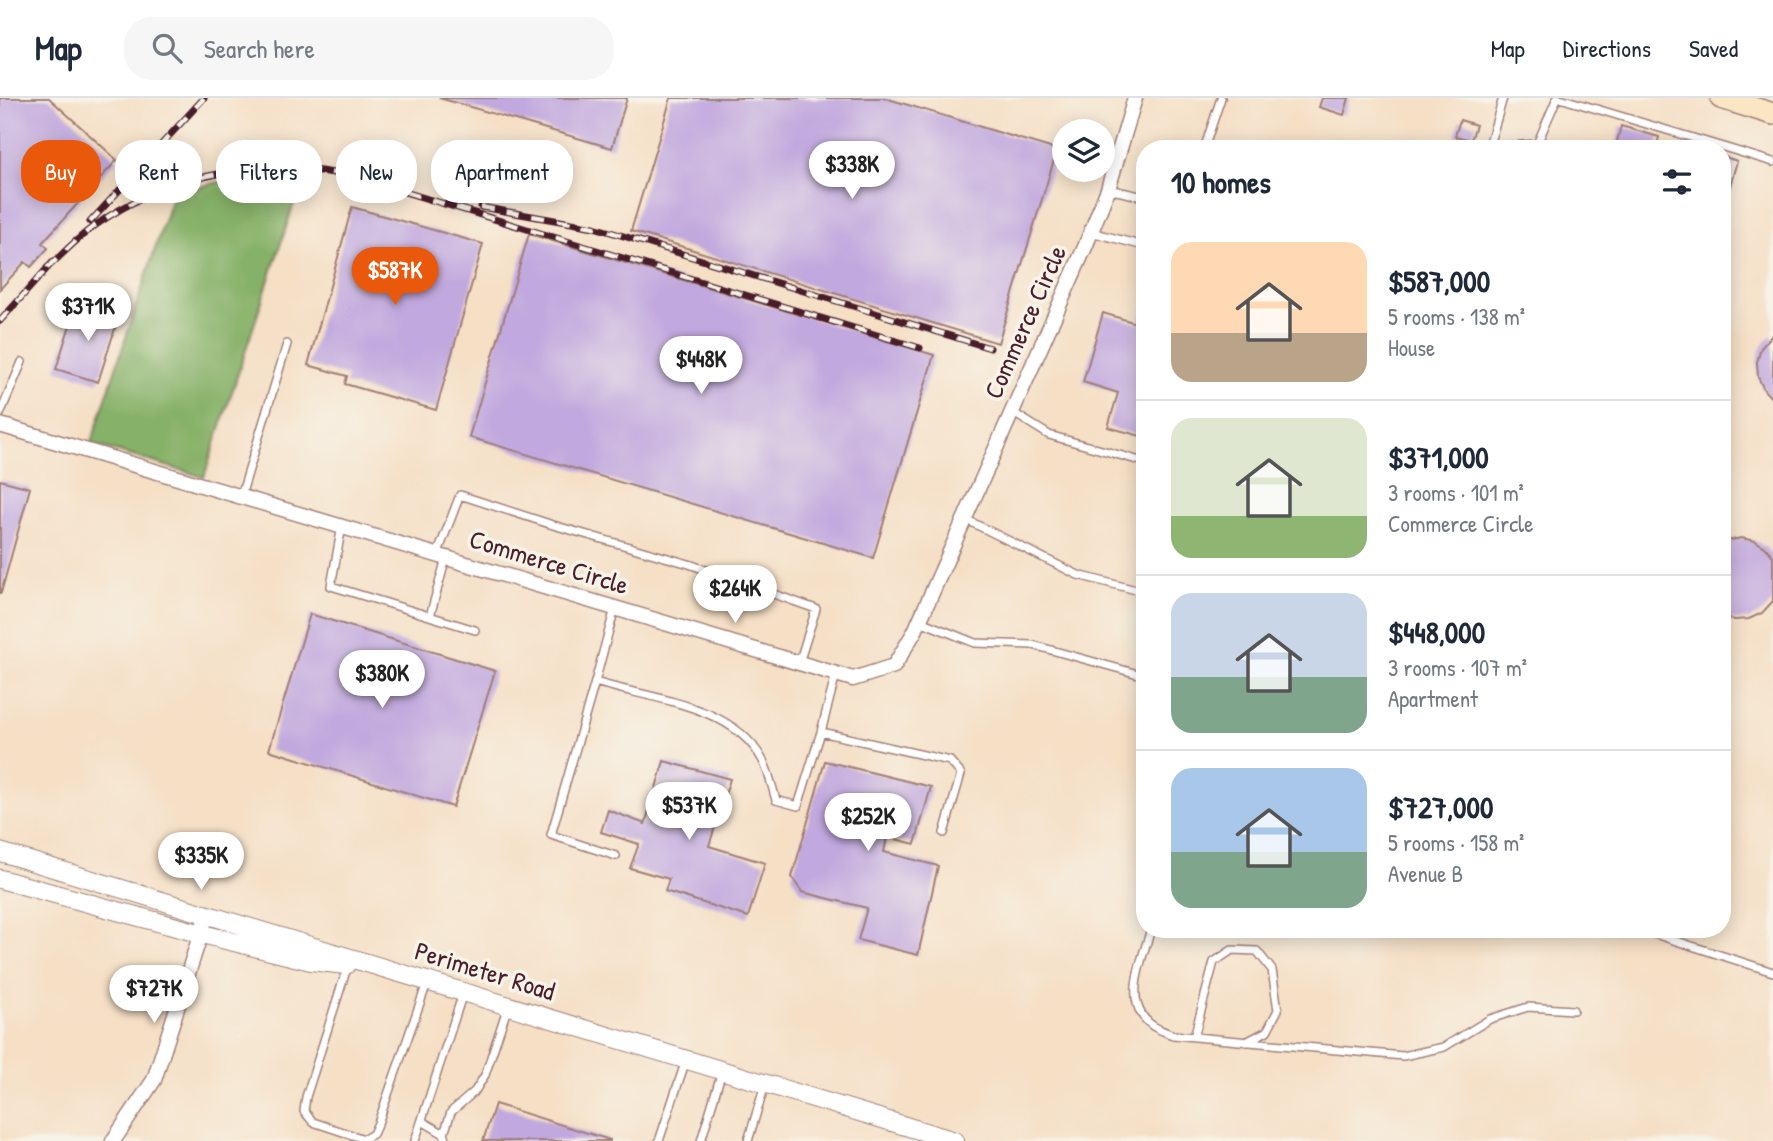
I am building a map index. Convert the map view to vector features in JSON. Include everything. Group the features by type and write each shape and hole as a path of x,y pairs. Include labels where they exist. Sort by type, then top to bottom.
{"main road":[{"path":"1721,98 1773,114"}],"street":[{"name":"Commerce Circle","path":"0,425 853,679 894,666 920,621 1091,232 1108,189 1133,99"},
{"path":"0,852 207,914 349,962"},
{"path":"0,879 312,961 349,962"},
{"path":"113,1141 154,1080 207,914"},
{"name":"Perimeter Road","path":"349,962 391,970 955,1141"}],"lane":[{"path":"1207,140 1221,98"},
{"path":"1490,140 1503,98"},
{"path":"1540,140 1558,98 1699,140"},
{"path":"1731,149 1773,162"},
{"path":"1108,189 1136,195"},
{"path":"1091,232 1136,244"},
{"path":"241,496 287,344"},
{"path":"0,414 22,362"},
{"path":"1012,412 1049,435 1136,460"},
{"path":"430,616 442,556 460,495 689,564 816,609 799,663"},
{"path":"965,519 1078,575 1136,590"},
{"path":"342,526 331,586 475,630"},
{"path":"615,608 551,835 615,856"},
{"path":"920,621 975,643 1033,645 1136,673"},
{"path":"595,682 709,713 736,727 762,758 776,800 798,806 836,673"},
{"path":"821,732 950,761 961,774 944,833"},
{"path":"1149,938 1135,988 1139,1009 1151,1024 1173,1035 1403,1056 1444,1047 1490,1019 1528,1007 1573,1010"},
{"path":"1667,938 1773,972"},
{"path":"1195,1037 1214,962 1232,950 1257,951 1272,970 1278,1010 1267,1031 1245,1042"},
{"path":"349,962 306,1097 304,1111 313,1122 364,1139 373,1135 378,1123 428,981"},
{"path":"415,1141 463,992"},
{"path":"422,1121 446,1138 451,1112 475,1091 485,1075 508,1006"},
{"path":"659,1141 686,1059"},
{"path":"701,1141 722,1070"},
{"path":"748,1141 766,1084"}],"green space":[{"path":"216,183 216,203 294,203 204,477 91,444 170,203 202,203 202,186"}],"building":[{"path":"0,98 49,98 95,140 21,140 21,203 78,203 42,243 48,248 31,267 25,262 0,289"},
{"path":"439,98 627,98 612,148"},
{"path":"671,98 885,98 1052,148 1052,166 998,343 631,231"},
{"path":"1322,98 1349,98 1344,115 1319,107"},
{"path":"1460,120 1476,125 1471,140 1455,136"},
{"path":"1621,126 1659,137 1658,140 1617,140"},
{"path":"101,145 115,158 115,162 101,178"},
{"path":"1731,159 1737,161 1731,183"},
{"path":"352,207 483,244 436,410 345,384 347,376 308,365"},
{"path":"529,234 934,355 873,558 469,437"},
{"path":"77,303 119,316 98,382 56,369"},
{"path":"1103,313 1136,323 1136,435 1108,427 1118,393 1083,382"},
{"path":"1773,334 1773,400 1758,377 1757,362 1761,348"},
{"path":"0,480 30,488 1,593 0,593"},
{"path":"1741,538 1755,541 1773,556 1773,601 1762,613 1749,619 1731,619 1731,540"},
{"path":"310,614 495,671 453,807 269,750"},
{"path":"664,761 730,779 709,846 765,863 748,917 665,891 669,879 630,868 639,844 601,832 608,810 645,824"},
{"path":"825,761 931,787 915,844 887,837 884,852 938,866 918,955 858,940 867,908 802,892 792,877"},
{"path":"495,1104 610,1140 610,1141 483,1141"}],"railway":[{"path":"90,222 204,98"},
{"path":"47,268 96,225 121,209 175,185 204,177 262,169 321,171 395,189 920,348"},
{"path":"481,207 594,227 990,348"},
{"path":"0,321 52,263"}]}
